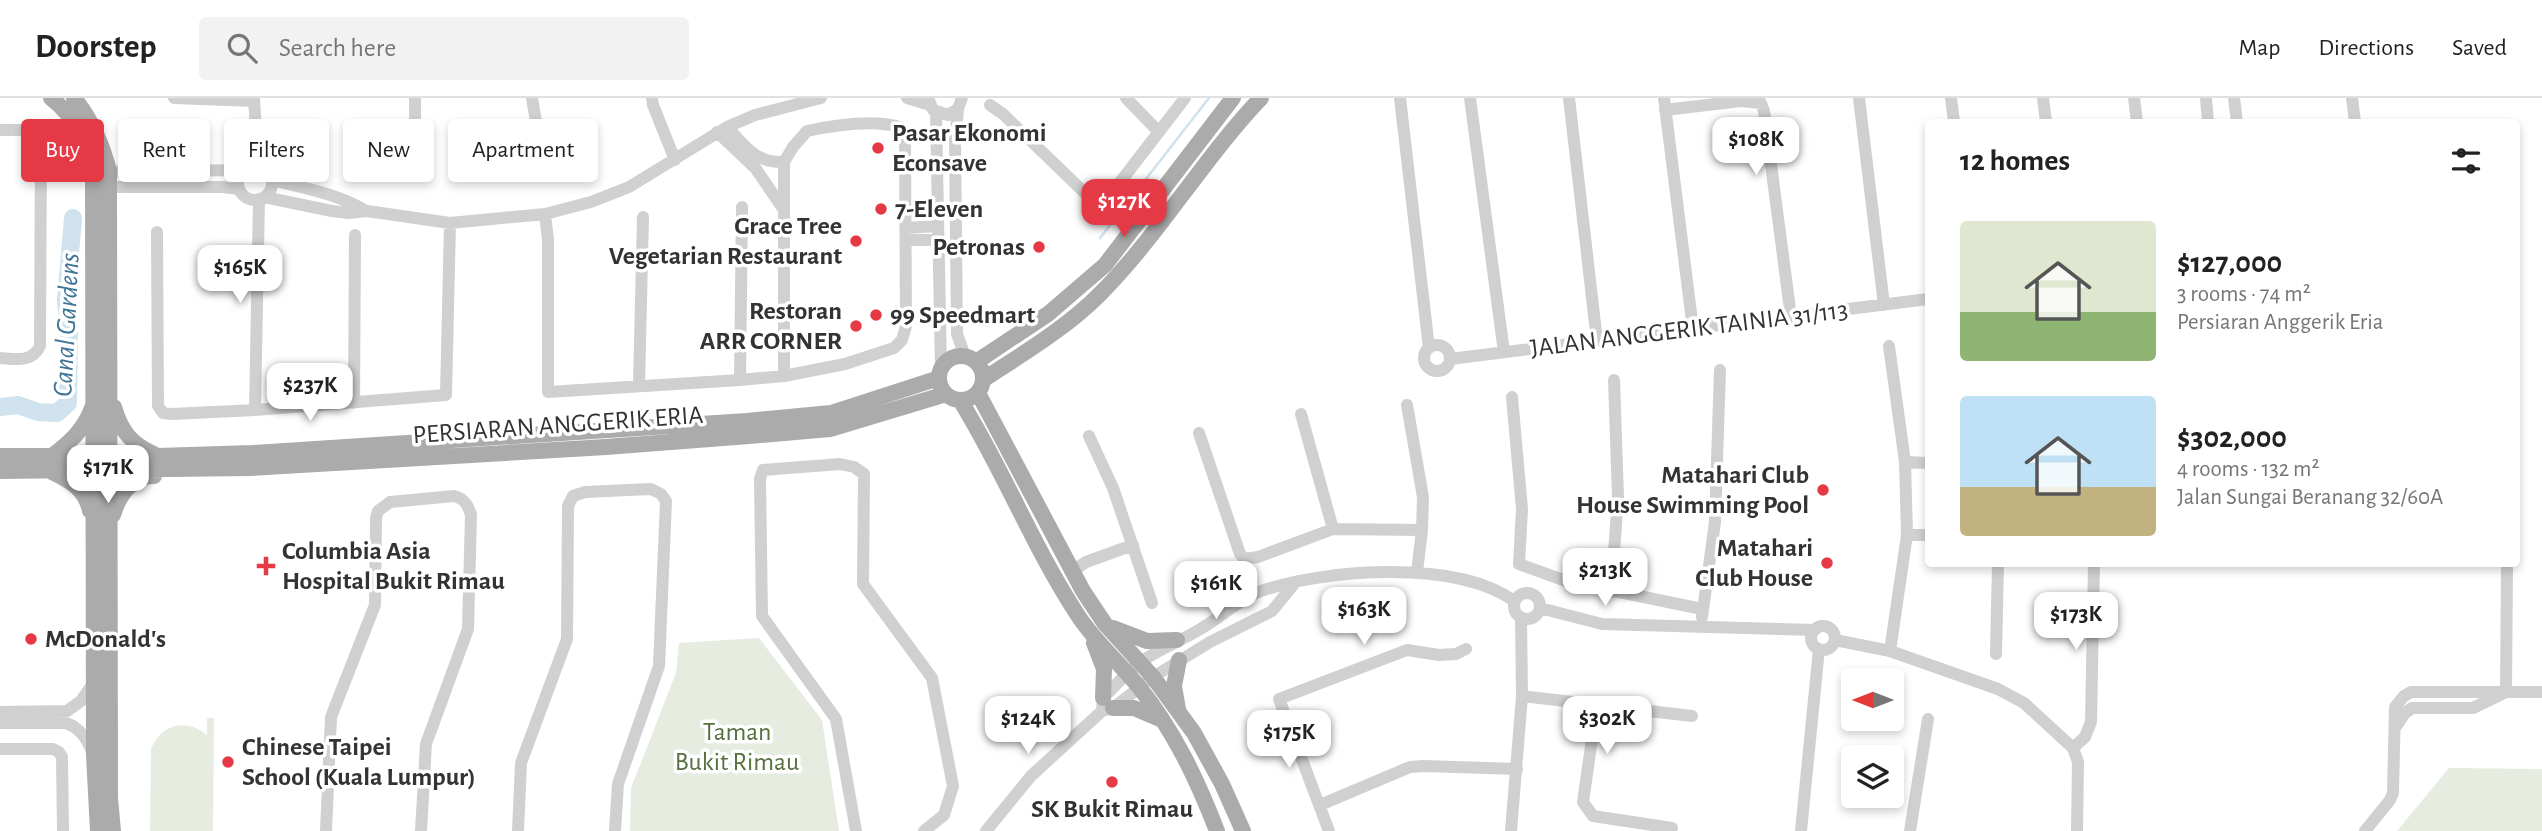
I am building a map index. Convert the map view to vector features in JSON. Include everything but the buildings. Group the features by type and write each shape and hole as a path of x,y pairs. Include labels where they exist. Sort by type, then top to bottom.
{"main road":[{"path":"51,98 71,119"},
{"path":"74,98 90,119"},
{"path":"1164,721 1134,708 1106,706 1104,669 1089,633 1039,554 999,469 940,374 951,358 971,359 1048,314 1105,265 1233,98"},
{"path":"953,397 972,397 980,386 1098,296 1158,226 1226,137 1261,98"},
{"path":"94,580 102,463 101,182"},
{"path":"971,359 983,373 980,386 1083,592 1105,624 1153,677 1180,713 1209,759 1243,831"},
{"name":"PERSIARAN ANGGERIK ERIA","path":"102,463 158,456 253,453 831,413 940,374"},
{"path":"103,395 122,430 134,443 158,456"},
{"path":"98,831 94,755 94,580 90,508 86,495 52,464 80,431 103,395"},
{"name":"PERSIARAN ANGGERIK ERIA","path":"0,471 52,464 102,463 251,468 606,447 830,429 953,397"},
{"name":"PERSIARAN ANGGERIK ERIA","path":"0,456 52,464"},
{"path":"102,463 110,525 110,798 113,831"},
{"path":"110,525 122,496 138,479 147,476 208,474 251,468"},
{"path":"1105,624 1147,641 1177,640"},
{"path":"1089,633 1128,674 1164,721 1196,776 1217,831"},
{"path":"1179,660 1174,686 1180,713"}],"street":[{"path":"174,98 254,100 255,119"},
{"path":"415,98 415,119"},
{"path":"532,98 536,119"},
{"path":"652,98 675,160"},
{"path":"239,182 239,189 247,198 262,198 349,213 367,211 450,223 545,215 591,202 629,187 722,130 755,115 821,98"},
{"path":"907,98 931,105 948,115 960,103"},
{"path":"1126,98 1158,131"},
{"path":"990,105 1003,114 1087,195 1100,201 1111,194 1185,98"},
{"path":"1400,98 1429,348 1423,358 1429,369 1441,370 1448,365 1448,352 1441,346 1429,348"},
{"path":"1470,98 1504,352"},
{"path":"1569,98 1597,341"},
{"path":"1859,98 1884,305"},
{"path":"1951,98 1954,119"},
{"path":"2043,98 2046,119"},
{"path":"2134,98 2137,119"},
{"path":"2206,98 2208,119"},
{"path":"2234,98 2237,119"},
{"path":"2352,98 2355,119"},
{"path":"1693,329 1665,104 1741,101 1761,103 1791,317"},
{"path":"960,103 955,141 957,334 971,359"},
{"path":"931,105 940,374"},
{"path":"743,144 746,130 755,115"},
{"path":"545,215 548,240 548,393 784,376 845,365 894,348 902,340 906,326 905,136 900,127 888,124 847,125 807,131 784,162 784,376"},
{"path":"0,130 34,131 40,136 41,144 40,346 36,354 29,359 0,358"},
{"path":"722,130 762,160 784,162"},
{"path":"722,130 756,169 782,207"},
{"path":"104,179 224,171"},
{"path":"104,179 239,189"},
{"path":"255,410 262,198 272,182"},
{"path":"280,182 335,196 367,211"},
{"path":"740,380 742,207"},
{"path":"639,386 643,217"},
{"path":"157,232 158,406 163,413 172,414 446,395 450,223"},
{"path":"906,234 937,233"},
{"path":"354,403 355,235"},
{"name":"JALAN ANGGERIK TAINIA 31/113","path":"1450,359 1925,299"},
{"path":"1889,346 1905,462 1907,536 1890,651"},
{"path":"1701,628 1715,522 1720,370"},
{"path":"1611,592 1618,498 1614,380"},
{"path":"1512,397 1522,509 1519,564 1566,581 1702,609"},
{"path":"1407,405 1423,497 1417,572"},
{"path":"1301,414 1333,528"},
{"path":"1199,433 1240,554 1245,559 1333,528 1422,530"},
{"path":"1089,436 1113,488 1152,603"},
{"path":"1905,462 1925,463"},
{"path":"856,831 836,719 762,616 763,470 839,464 854,467 864,474 863,584 932,678 953,786 944,815 924,831"},
{"path":"518,831 521,763 567,639 568,506 573,496 585,492 651,489 661,494 666,501 659,666 618,784 615,831"},
{"path":"326,831 331,717 374,604 378,511 390,502 454,496 461,498 468,505 471,515 468,629 426,744 421,831"},
{"path":"1907,536 1925,535"},
{"path":"1073,571 1086,562 1133,544"},
{"path":"1996,654 1998,567"},
{"path":"2073,748 2085,737 2091,722 2094,567"},
{"path":"2506,692 2507,567"},
{"path":"986,831 1031,776 1106,706 1128,674 1140,662 1201,629 1259,592 1345,574 1417,572 1473,582 1503,593 1514,601"},
{"path":"1106,706 1179,660 1272,611 1294,584"},
{"path":"1522,593 1532,593 1540,608 1532,618 1521,617 1514,611 1514,601 1522,593"},
{"path":"1236,606 1247,624"},
{"path":"1540,608 1602,624 1815,630 1827,627 1833,632 1835,640"},
{"path":"1511,831 1522,695 1521,617"},
{"path":"1815,630 1811,641 1819,649 1827,649 1835,640"},
{"path":"1835,640 1890,651 1998,689 2034,711 2073,748 2078,762 2077,831"},
{"path":"1329,831 1279,699 1407,650 1439,655 1456,654 1466,649"},
{"path":"1801,831 1819,649"},
{"path":"0,712 67,711 81,701 94,682"},
{"path":"2364,831 2393,793 2395,707 2404,696 2411,692 2430,691 2542,692"},
{"path":"2395,727 2412,708 2473,708 2506,692"},
{"path":"1522,695 1692,716"},
{"path":"1597,704 1583,803 1593,816 1672,828"},
{"path":"1910,831 1928,719"},
{"path":"0,723 66,723 84,735 94,755"},
{"path":"0,749 53,748 59,751 62,757 63,831"},
{"path":"1320,805 1410,767 1517,769"}],"green space":[{"name":"Taman Bukit Rimau","path":"759,638 822,720 839,831 630,831 631,788 676,673 679,643"},
{"path":"207,718 214,718 213,831 150,831 151,749 155,741 168,729 183,725 191,726 207,735"},
{"path":"2449,768 2542,769 2542,831 2397,831"}],"waterway":[{"path":"1100,238 1209,98"},
{"name":"Canal Gardens","path":"0,407 18,405 38,412 57,413 68,403 69,328 66,301 73,218"}],"place":[{"name":"Pasar Ekonomi Econsave","path":"878,148"},
{"name":"7-Eleven","path":"881,209"},
{"name":"Grace Tree Vegetarian Restaurant","path":"856,241"},
{"name":"Petronas","path":"1039,247"},
{"name":"99 Speedmart","path":"876,315"},
{"name":"Restoran ARR CORNER","path":"856,326"},
{"name":"Matahari Club House Swimming Pool","path":"1823,490"},
{"name":"Matahari Club House","path":"1827,563"},
{"name":"Columbia Asia Hospital Bukit Rimau","path":"266,566"},
{"name":"McDonald's","path":"31,639"},
{"name":"Chinese Taipei School (Kuala Lumpur)","path":"228,762"},
{"name":"SK Bukit Rimau","path":"1112,782"}]}
